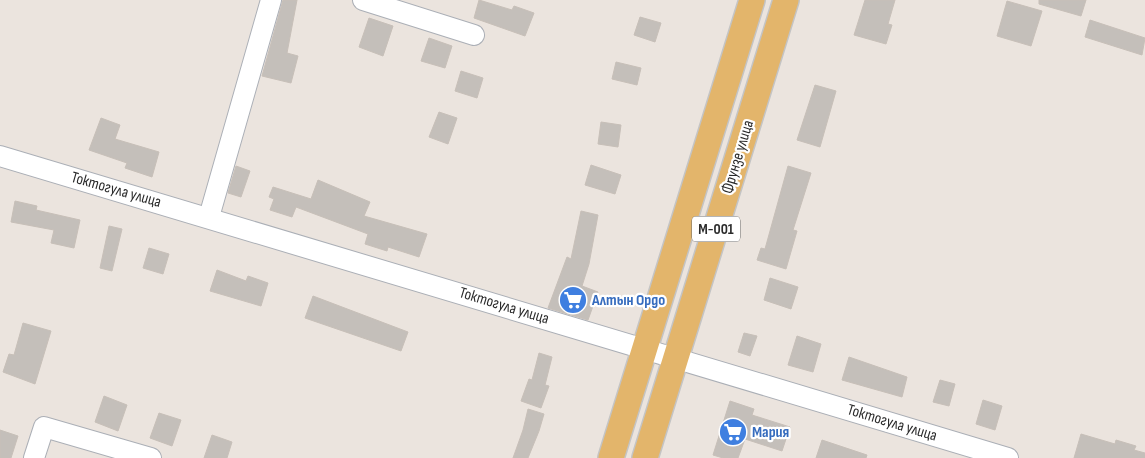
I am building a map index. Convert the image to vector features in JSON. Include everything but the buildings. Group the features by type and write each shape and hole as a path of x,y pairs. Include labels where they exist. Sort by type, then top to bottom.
{"main road":[{"name":"Фрунзе улица","path":"612,458 752,0"},
{"name":"Фрунзе улица","path":"645,458 786,0"}],"street":[{"path":"209,217 271,0"},
{"path":"363,0 474,35"},
{"name":"Токтогула улица","path":"0,156 209,217 1008,458"},
{"path":"34,458 44,427 152,458"}],"place":[{"name":"Алтын Ордо","path":"573,300"},
{"name":"Мария","path":"733,432"}]}
